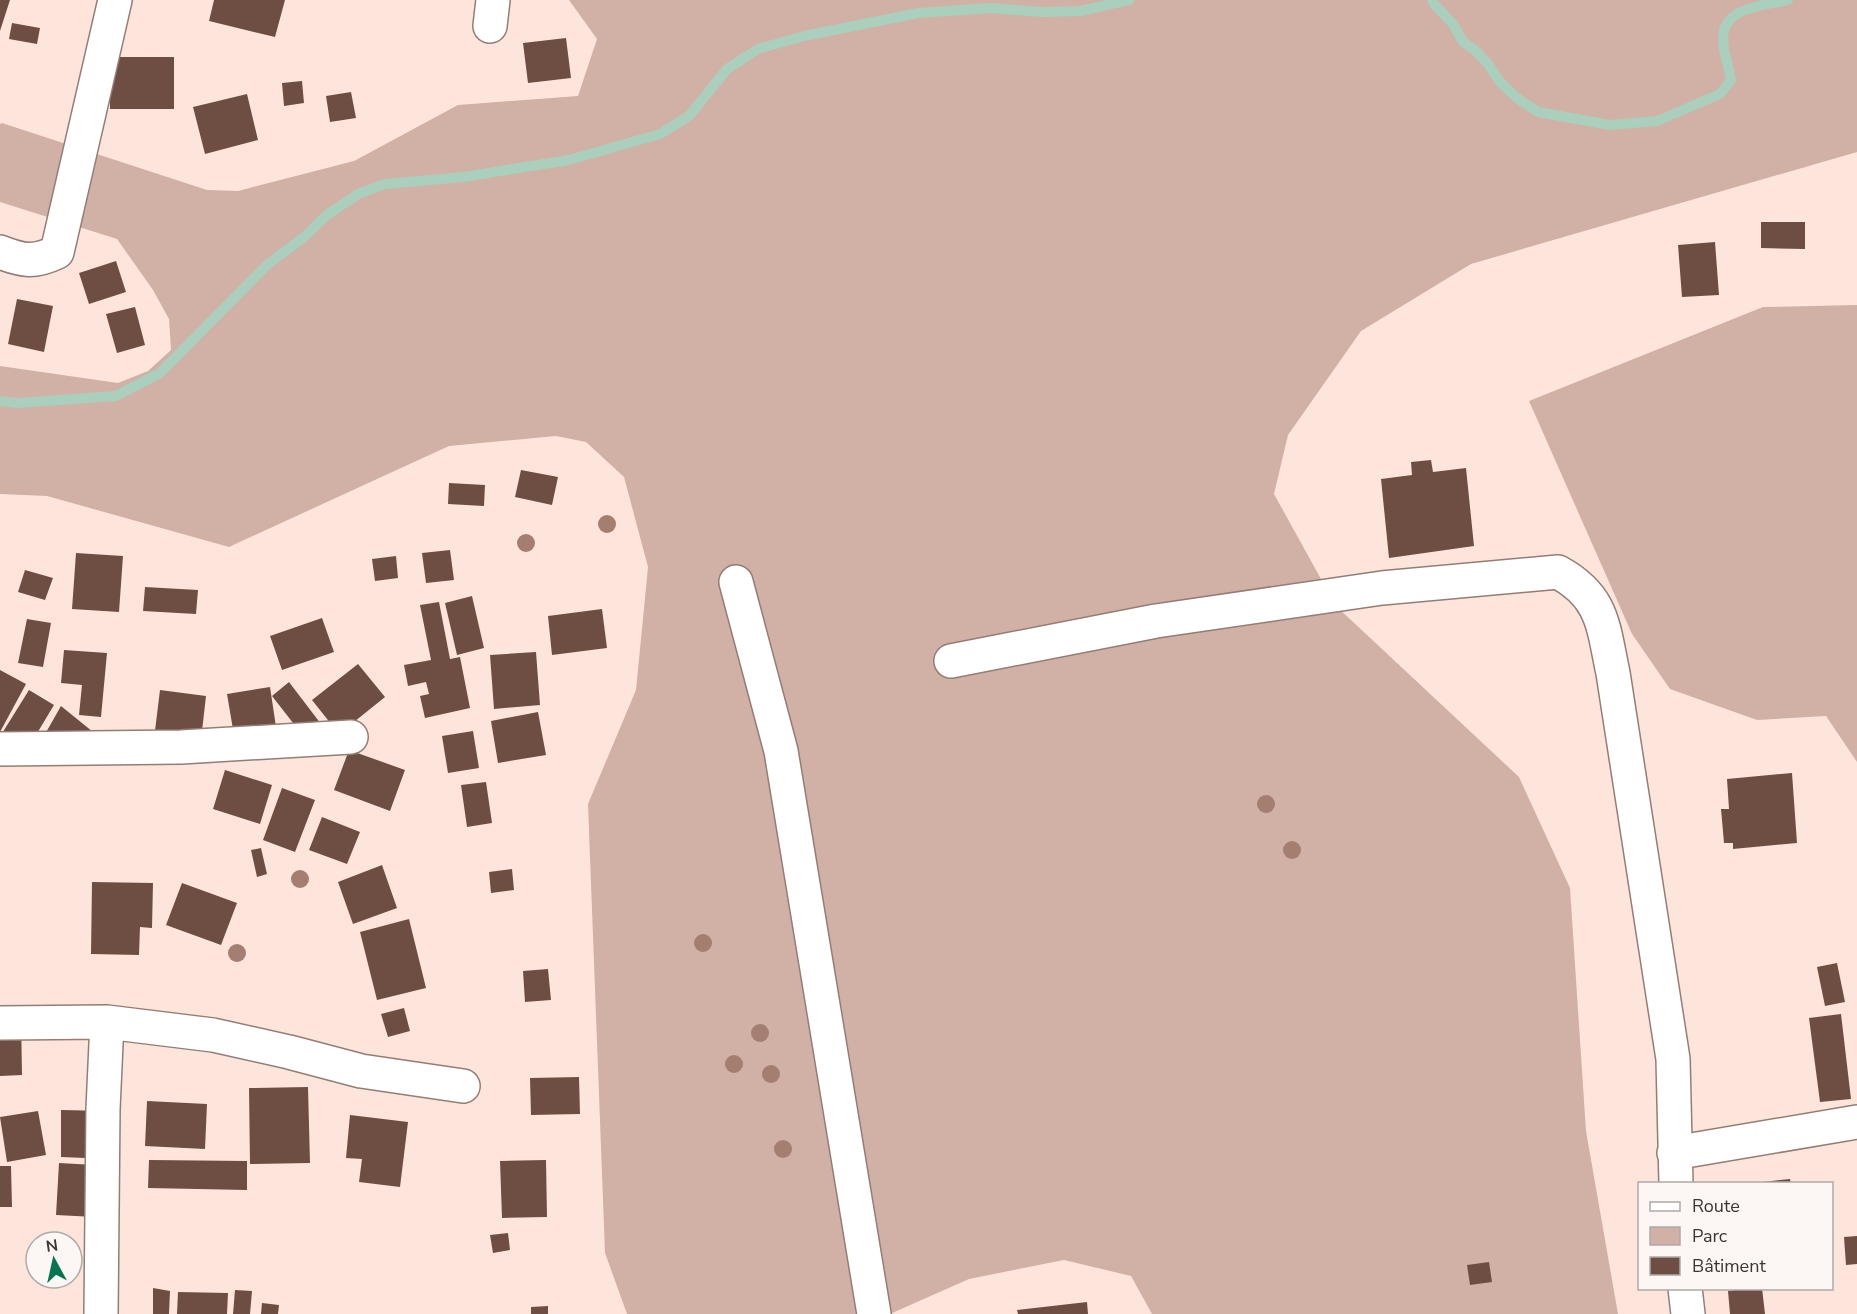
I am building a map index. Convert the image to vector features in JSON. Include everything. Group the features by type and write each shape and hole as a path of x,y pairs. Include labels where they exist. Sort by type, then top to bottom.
{"street":[{"path":"0,252 21,260 42,259 57,252 115,0"},
{"path":"951,661 1156,621 1382,588 1558,572 1575,581 1591,597 1600,615 1613,673 1673,1059 1675,1168 1857,1122"},
{"path":"736,582 781,751 874,1314"},
{"path":"0,749 181,747 351,737"},
{"path":"0,1023 107,1022 213,1035 361,1071 463,1086"},
{"path":"101,1314 103,1109 107,1022"},
{"path":"1685,1290 1688,1314"}],"green space":[{"path":"569,0 1857,0 1857,152 1471,264 1361,331 1288,435 1274,494 1336,606 1519,777 1570,888 1586,1131 1618,1314 1152,1314 1131,1276 1064,1260 969,1279 890,1314 627,1314 605,1253 588,804 636,690 648,567 624,477 586,442 556,436 449,446 229,547 47,496 0,494 0,366 118,383 148,371 171,350 169,319 153,290 117,239 0,202 0,124 207,190 238,191 354,161 458,105 578,96 597,39"},
{"path":"1857,305 1857,762 1826,716 1757,720 1670,689 1632,634 1529,401 1763,307"}],"building":[{"path":"0,0 10,0 0,31"},
{"path":"214,0 285,0 275,37 209,21"},
{"path":"12,23 40,28 37,44 9,39"},
{"path":"566,38 571,78 528,83 523,43"},
{"path":"110,57 174,57 174,109 110,109"},
{"path":"302,81 304,103 284,106 282,83"},
{"path":"351,92 356,118 330,122 326,96"},
{"path":"247,94 258,140 205,154 193,107"},
{"path":"1761,222 1805,222 1805,249 1761,248"},
{"path":"1715,242 1719,295 1682,297 1678,245"},
{"path":"116,261 126,292 89,304 79,273"},
{"path":"17,299 53,306 44,352 8,344"},
{"path":"135,307 145,345 117,353 106,314"},
{"path":"1431,460 1433,472 1466,468 1474,546 1389,558 1381,479 1412,475 1411,462"},
{"path":"521,470 558,477 552,505 515,497"},
{"path":"449,483 485,485 484,506 448,504"},
{"path":"450,550 454,580 426,583 422,553"},
{"path":"76,553 123,556 119,612 72,609"},
{"path":"396,556 398,578 375,581 372,559"},
{"path":"25,570 53,578 45,600 18,592"},
{"path":"145,587 198,590 196,614 143,611"},
{"path":"472,596 484,648 457,655 445,603"},
{"path":"439,602 450,659 460,657 470,708 425,718 420,696 429,694 426,682 408,686 404,665 431,660 420,605"},
{"path":"602,609 607,648 552,655 548,616"},
{"path":"322,618 334,652 282,670 270,636"},
{"path":"27,619 51,623 43,667 18,663"},
{"path":"64,650 107,653 101,717 79,715 82,685 61,683"},
{"path":"536,652 540,705 494,709 490,655"},
{"path":"358,664 385,697 339,734 312,700"},
{"path":"0,670 26,684 0,732"},
{"path":"289,682 321,724 304,737 272,696"},
{"path":"270,687 278,740 236,747 227,694"},
{"path":"29,690 54,705 27,750 1,735"},
{"path":"160,690 206,696 201,740 153,747"},
{"path":"61,706 98,736 32,757"},
{"path":"538,712 546,755 498,763 491,721"},
{"path":"473,731 479,768 448,773 442,736"},
{"path":"349,750 405,770 390,811 334,790"},
{"path":"225,770 272,785 260,824 213,809"},
{"path":"1792,773 1797,843 1733,849 1733,843 1724,843 1721,809 1729,809 1727,779"},
{"path":"486,782 492,823 467,827 461,785"},
{"path":"282,788 315,800 295,852 263,840"},
{"path":"322,817 360,832 347,864 309,850"},
{"path":"261,848 267,874 257,877 251,850"},
{"path":"382,865 397,908 353,924 338,882"},
{"path":"512,869 514,890 491,893 489,872"},
{"path":"92,882 153,883 152,928 140,927 139,955 91,954"},
{"path":"182,883 237,903 221,945 166,925"},
{"path":"409,919 426,988 377,1000 360,932"},
{"path":"1837,963 1845,1002 1825,1006 1817,967"},
{"path":"548,969 551,1000 525,1002 523,971"},
{"path":"404,1008 410,1031 388,1037 381,1014"},
{"path":"1841,1014 1851,1099 1820,1102 1809,1018"},
{"path":"21,1017 22,1075 0,1076 0,1018"},
{"path":"579,1077 580,1114 531,1115 530,1078"},
{"path":"308,1087 310,1163 250,1164 249,1088"},
{"path":"147,1101 207,1104 205,1149 145,1146"},
{"path":"61,1110 110,1111 109,1159 61,1157"},
{"path":"38,1111 46,1155 7,1162 0,1117"},
{"path":"350,1115 408,1122 400,1187 359,1182 362,1159 346,1158"},
{"path":"149,1160 247,1161 247,1190 148,1188"},
{"path":"546,1160 547,1217 502,1218 500,1161"},
{"path":"59,1163 95,1165 114,1218 56,1215"},
{"path":"0,1166 11,1166 12,1207 0,1207"},
{"path":"1790,1179 1791,1182 1763,1182"},
{"path":"508,1233 510,1250 493,1253 490,1235"},
{"path":"1857,1236 1857,1264 1846,1265 1844,1237"},
{"path":"1489,1262 1492,1282 1470,1285 1467,1265"},
{"path":"153,1288 170,1291 169,1314 153,1314"},
{"path":"235,1290 252,1291 250,1314 233,1314"},
{"path":"1762,1290 1765,1314 1730,1314 1728,1291"},
{"path":"178,1292 228,1293 227,1314 177,1314"},
{"path":"1087,1302 1088,1314 1018,1314 1017,1310"},
{"path":"262,1303 279,1305 278,1314 261,1314"},
{"path":"548,1306 548,1314 531,1314 531,1307"}],"waterway":[{"path":"0,401 17,403 116,396 160,373 268,264 303,238 327,215 358,194 385,184 463,177 569,160 660,134 689,116 727,69 758,49 804,36 918,13 990,8 1043,12 1080,11 1129,0"},
{"path":"1432,0 1453,24 1463,42 1475,50 1500,82 1517,98 1538,112 1610,125 1657,121 1720,94 1731,80 1723,39 1725,28 1730,20 1747,9 1788,0"}]}
